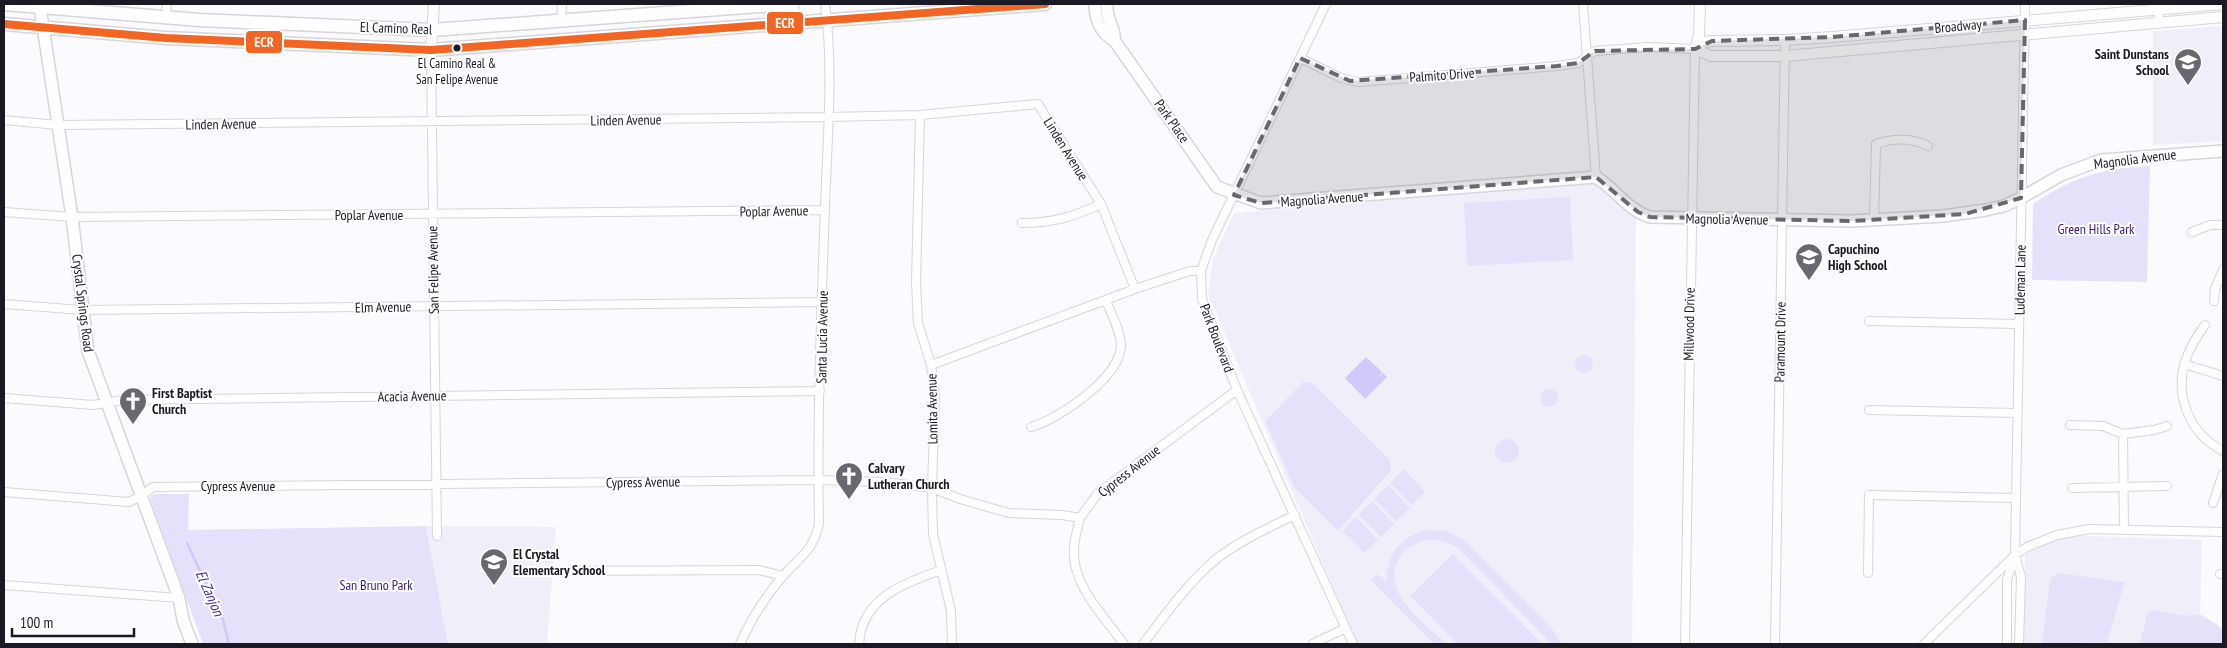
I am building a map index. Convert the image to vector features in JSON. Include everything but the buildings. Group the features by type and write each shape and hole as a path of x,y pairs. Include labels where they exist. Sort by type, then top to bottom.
{"main road":[{"name":"El Camino Real","path":"4,4 166,18 432,30 561,21 691,7 788,4"},
{"name":"El Camino Real","path":"4,24 174,38 431,50 1045,4"},
{"name":"Park Place","path":"1095,4 1097,21 1108,37 1114,40 1217,187 1234,195"},
{"name":"Park Place","path":"1107,4 1107,17 1115,32 1114,40"},
{"name":"Crystal Springs Road","path":"40,7 72,218 88,351 105,403 179,598 183,620 192,644"},
{"name":"Magnolia Avenue","path":"1234,195 1261,203 1596,178 1607,184 1644,215 1650,217 1874,221 1935,217 2004,206 2022,198 2061,175 2101,160 2223,150"}],"street":[{"path":"166,18 167,4"},
{"name":"San Felipe Avenue","path":"434,4 431,50 437,536"},
{"path":"561,21 562,4"},
{"path":"794,4 795,23"},
{"name":"Santa Lucia Avenue","path":"740,644 753,616 783,576 810,549 816,537 819,523 818,480 828,117 827,20 825,4"},
{"name":"Park Boulevard","path":"1326,4 1212,240 1201,271 1202,299 1237,390 1353,644"},
{"path":"1583,4 1596,178"},
{"name":"Millwood Drive","path":"1685,644 1691,218 1695,49 1699,36 1700,4"},
{"name":"Ludeman Lane","path":"2019,644 2021,577 2015,555 2015,498 2025,4"},
{"name":"Broadway","path":"1695,49 1704,42 1712,41 1785,40 2025,20 2158,6 2223,4"},
{"path":"2158,6 2159,22"},
{"name":"Broadway","path":"1587,57 1595,51 1648,47 1695,49 1711,56 1784,56 2223,17"},
{"name":"Paramount Drive","path":"1775,644 1785,40"},
{"name":"Palmito Drive","path":"1300,58 1341,78 1358,82 1557,66 1578,63 1587,57"},
{"name":"Linden Avenue","path":"4,120 57,125 828,117 920,115 1038,104 1100,204 1135,290"},
{"name":"Lomita Avenue","path":"920,115 916,282 918,323 931,365 935,395 932,488 933,534 951,611 952,644"},
{"path":"1874,221 1876,144 1892,140 1910,140 1928,146"},
{"path":"1022,223 1041,223 1074,216 1100,204"},
{"name":"Poplar Avenue","path":"4,212 72,218 824,210"},
{"path":"2192,232 2210,225 2223,225"},
{"path":"2214,301 2215,289 2223,270"},
{"path":"931,365 1135,290 1190,271 1201,271"},
{"path":"1032,427 1047,422 1093,389 1106,378 1119,360 1121,344 1106,301"},
{"name":"Elm Avenue","path":"4,304 82,310 822,302"},
{"path":"1870,321 2019,324"},
{"path":"2206,325 2188,353 2184,364 2183,386 2188,416 2200,434 2223,451"},
{"path":"2184,364 2223,376"},
{"name":"Cypress Avenue","path":"4,492 128,502 141,496 153,487 818,480 886,482 932,488 960,500 1009,513 1062,515 1080,518 1098,493 1237,390"},
{"name":"Acacia Avenue","path":"4,398 93,405 139,400 820,391"},
{"path":"1869,410 2018,413"},
{"path":"2070,425 2103,426 2123,434 2154,430 2167,426"},
{"path":"2123,434 2124,530"},
{"path":"2213,503 2223,474"},
{"path":"2072,488 2167,486"},
{"path":"1868,573 1869,495 2015,498"},
{"path":"1143,644 1178,598 1215,560 1252,536 1295,515"},
{"path":"1080,518 1074,550 1077,574 1124,644"},
{"path":"1924,644 2015,555 2042,540 2073,530 2223,532"},
{"name":"Ludeman Lane","path":"2007,644 2007,580 2015,555"},
{"path":"554,571 759,570 783,576"},
{"path":"859,644 863,624 881,598 907,583 941,570"},
{"path":"4,585 179,598"},
{"path":"1312,644 1346,628"}],"highlighted area":[{"path":"2025,20 2021,198 1965,214 1852,221 1650,217 1638,212 1596,177 1261,203 1234,195 1300,58 1350,81 1557,66 1578,63 1595,51 1695,49 1712,41 1833,37"}],"shaded area":[{"name":"Saint Dunstans School","path":"2223,26 2223,141 2153,145 2153,31"},
{"path":"1594,183 1636,217 1632,644 1357,644 1208,294 1213,259 1234,213"},
{"path":"1366,357 1382,372 1378,378 1383,373 1387,377 1365,399 1345,378"},
{"name":"El Crystal Elementary School","path":"426,526 556,527 547,644 448,644"},
{"path":"2061,535 2202,540 2200,613 2223,628 2223,644 2023,644 2025,555"}],"green space":[{"name":"Green Hills Park","path":"2150,166 2147,282 2032,280 2033,204 2061,187 2089,176 2118,169"},
{"path":"1570,197 1573,260 1467,266 1464,203"},
{"path":"1584,355 1590,358 1593,364 1590,370 1584,373 1578,370 1575,364 1578,358"},
{"path":"1303,382 1311,382 1390,460 1391,470 1338,531 1294,487 1265,421"},
{"path":"1549,389 1555,392 1558,398 1555,404 1549,407 1543,404 1540,398 1543,392"},
{"path":"1507,439 1516,442 1519,451 1516,460 1507,463 1498,460 1495,451 1498,442"},
{"path":"1404,469 1425,492 1412,505 1390,483"},
{"path":"1388,485 1410,508 1396,521 1374,499"},
{"name":"San Bruno Park","path":"154,494 189,494 188,530 426,526 448,644 203,644 150,498"},
{"path":"1372,501 1394,524 1381,537 1359,515"},
{"path":"1356,517 1378,540 1364,553 1342,531"},
{"path":"1425,530 1446,531 1466,542 1553,630 1562,644 1552,644 1459,549 1435,540 1423,541 1403,553 1397,563 1395,575 1397,589 1405,604 1446,644 1434,644 1371,580 1377,574 1387,583 1389,564 1396,549 1408,538"},
{"path":"1453,554 1542,644 1457,644 1410,596"},
{"path":"2057,573 2125,582 2107,642 2042,644 2050,579"},
{"path":"2153,610 2186,616 2201,616 2223,631 2223,644 2140,644 2147,614"}],"waterway":[{"name":"El Zanjon","path":"187,543 223,620 229,644"}],"transit line":[{"name":"ECR","path":"4,24 166,38 431,50 1045,4"}],"place":[{"name":"El Camino Real & San Felipe Avenue","path":"457,48"},
{"name":"Saint Dunstans School","path":"2188,86"},
{"name":"Capuchino High School","path":"1809,281"},
{"name":"First Baptist Church","path":"133,425"},
{"name":"Calvary Lutheran Church","path":"849,500"},
{"name":"El Crystal Elementary School","path":"494,586"}]}
